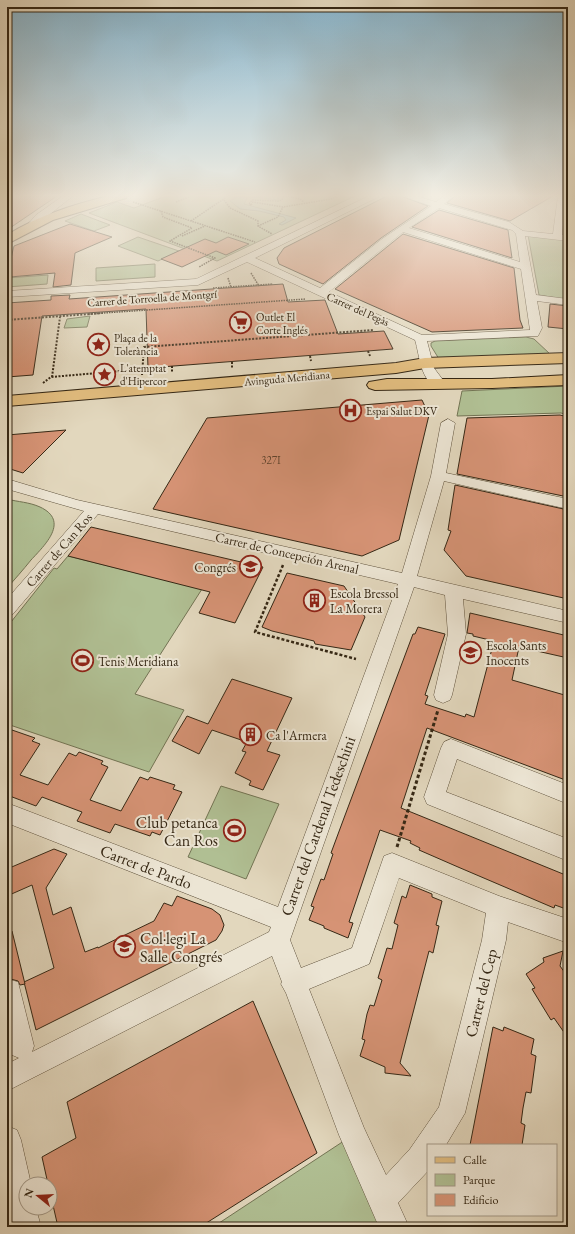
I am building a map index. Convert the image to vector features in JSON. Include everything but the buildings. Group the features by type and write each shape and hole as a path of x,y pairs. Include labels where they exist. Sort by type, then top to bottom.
{"main road":[{"name":"Avinguda Meridiana","path":"7,401 396,368 425,364 568,358"},
{"name":"Avinguda Meridiana","path":"7,415 403,382 440,384 523,383 568,380"}],"street":[{"path":"247,264 267,254"},
{"path":"321,293 371,254"},
{"path":"482,254 525,267"},
{"path":"440,384 431,378 425,364 425,352 420,338 515,333 534,334 536,328 523,254"},
{"name":"Carrer de Torroella de Montgrí","path":"7,294 198,282 247,264"},
{"name":"Carrer del Pegàs","path":"247,264 321,293 420,338"},
{"path":"530,296 568,302"},
{"name":"Carrer del Cardenal Tedeschini","path":"281,931 408,580 438,476 448,423"},
{"path":"438,476 568,504"},
{"name":"Carrer de Concepción Arenal","path":"7,484 95,508 568,617"},
{"name":"Carrer de Can Ros","path":"7,610 95,508"},
{"path":"443,695 457,634 456,607 453,591"},
{"path":"568,795 451,748 434,797 568,850"},
{"name":"Carrer de Pardo","path":"7,813 281,931"},
{"path":"293,984 361,956 392,864 499,907 568,931"},
{"name":"Carrer del Cep","path":"430,1144 451,1113 494,940 499,907"},
{"path":"7,1078 281,931 293,984 353,1135 394,1227"},
{"path":"9,990 21,1046"},
{"path":"7,1140 26,1227"},
{"name":"Carrer del Cep","path":"382,1200 420,1159 427,1149"}],"path":[{"path":"196,268 215,258 203,254"},
{"path":"247,264 258,286"},
{"path":"253,285 258,286 276,284"},
{"name":"Carrer de Torroella de Montgrí","path":"7,320 299,300"},
{"path":"51,377 60,317"},
{"path":"142,375 144,347 380,330"},
{"path":"368,351 370,356"},
{"path":"310,356 311,361"},
{"path":"232,362 232,368"},
{"path":"172,366 172,372"},
{"path":"51,377 143,367"},
{"path":"43,383 51,377 67,374 87,374"},
{"path":"283,565 255,632 356,659"},
{"path":"392,864 443,695"}],"green space":[{"path":"138,254 174,254 158,261"},
{"path":"197,254 233,254 217,261"},
{"path":"531,254 568,254 568,300 539,295"},
{"path":"155,264 155,277 96,281 96,268"},
{"path":"48,275 47,284 7,287 7,278"},
{"path":"90,316 87,327 64,328 67,319"},
{"path":"526,337 534,339 550,354 439,359 431,346 431,343 435,341"},
{"path":"568,386 568,415 561,413 457,416 462,391"},
{"path":"7,499 40,507 49,513 53,519 54,526 52,533 43,547 7,588"},
{"name":"Tenis Meridiana","path":"68,556 202,589 135,694 184,710 149,772 7,724 7,627 54,568 57,569"},
{"name":"Club petanca Can Ros","path":"221,786 279,804 246,879 188,857"},
{"path":"353,1135 394,1227 213,1227"}],"place":[{"name":"Outlet El Corte Inglés","path":"240,323"},
{"name":"Plaça de la Tolerància","path":"98,344"},
{"name":"L'atemptat d'Hipercor","path":"104,374"},
{"name":"Espai Salut DKV","path":"350,411"},
{"name":"Congrés","path":"251,567"},
{"name":"Escola Bressol La Morera","path":"314,600"},
{"name":"Escola Sants Inocents","path":"471,652"},
{"name":"Tenis Meridiana","path":"82,661"},
{"name":"Ca l'Armera","path":"251,735"},
{"name":"Club petanca Can Ros","path":"234,831"},
{"name":"Col·legi La Salle Congrés","path":"125,947"}]}
